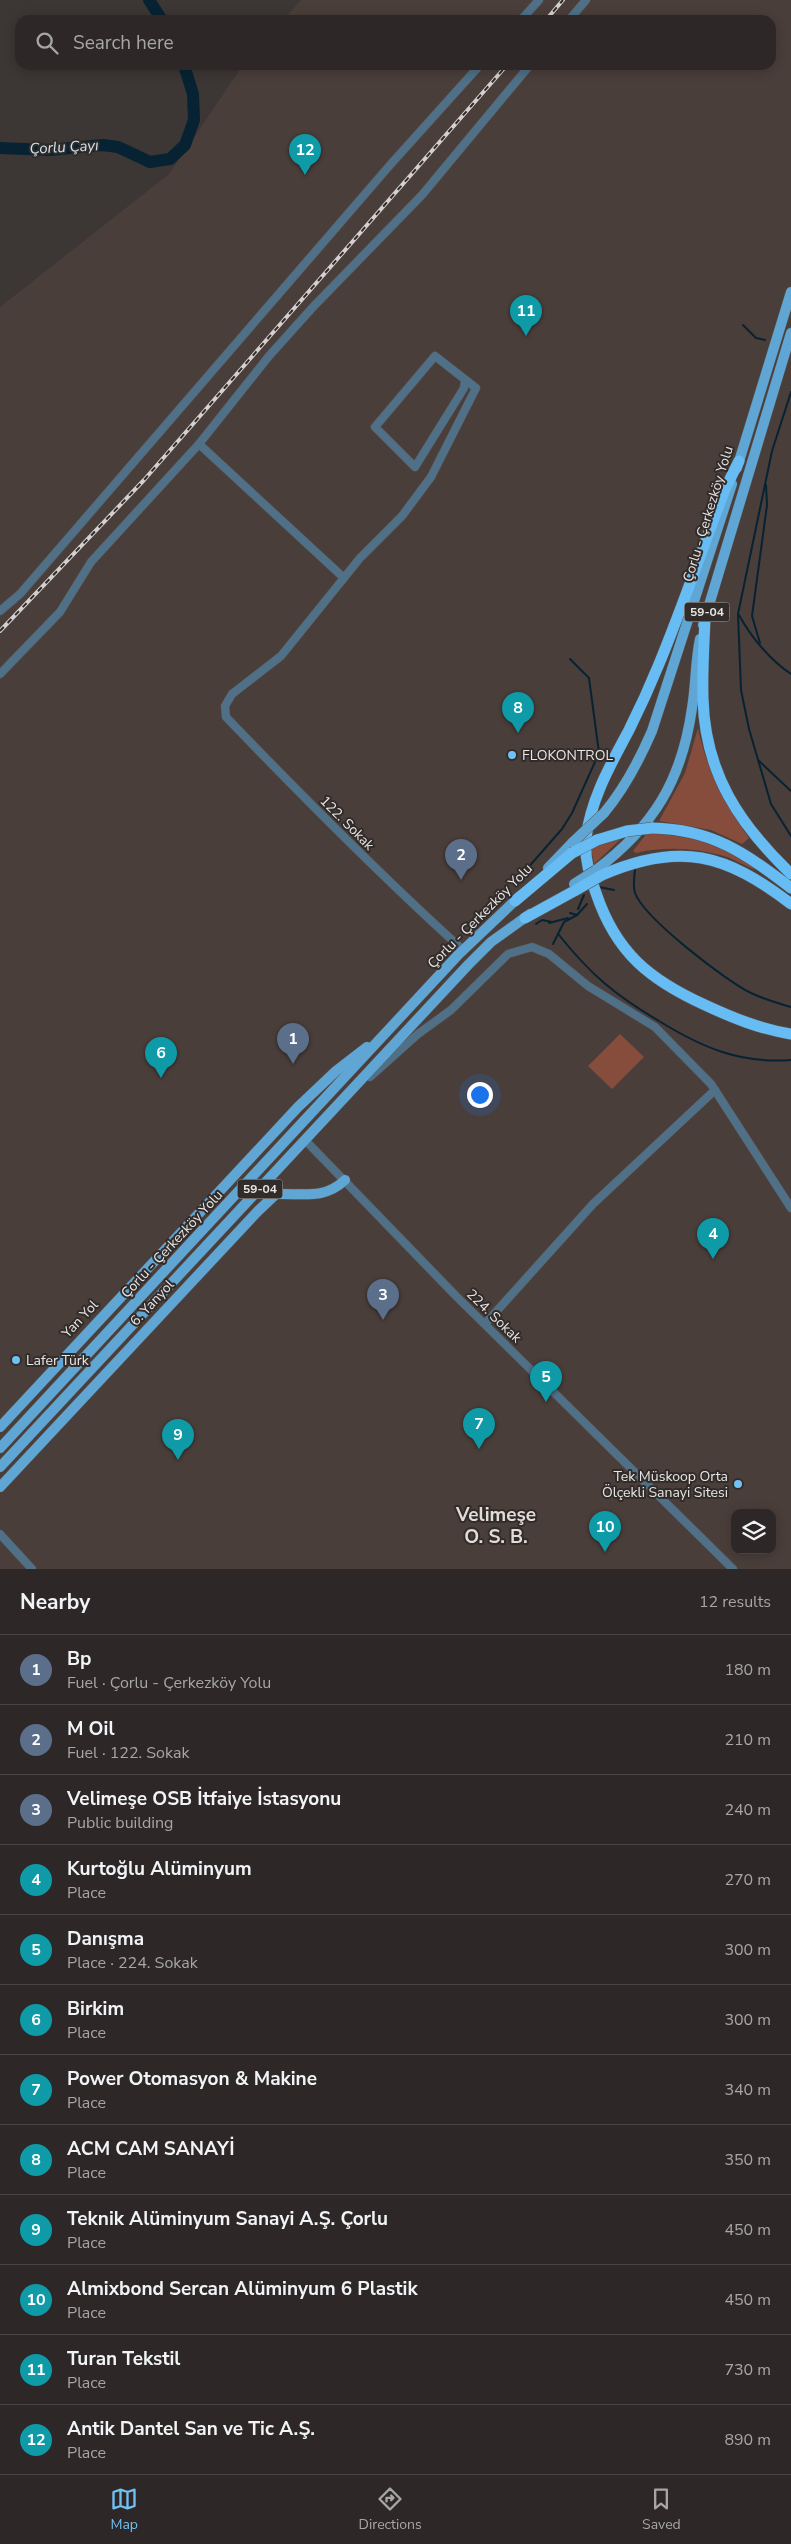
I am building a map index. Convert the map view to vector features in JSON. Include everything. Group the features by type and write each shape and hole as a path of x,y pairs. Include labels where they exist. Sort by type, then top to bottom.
{"highway":[{"path":"739,461 719,505 659,663 636,716 596,796 586,837 585,854 598,902 610,928 634,960 653,977 676,991 751,1025 791,1034"},
{"path":"705,618 703,700 711,757 737,812 764,847 791,874"},
{"path":"515,901 573,848 627,831 652,828 689,831 725,842 749,856 791,888"},
{"path":"525,918 599,872 650,858 674,855 722,862 747,873 791,904"}],"main road":[{"name":"Çorlu - Çerkezköy Yolu","path":"573,848 622,792 639,761 652,731 791,292"},
{"name":"Çorlu - Çerkezköy Yolu","path":"599,872 641,830 662,800 674,775 689,727 697,658 705,618 791,333"},
{"name":"Çorlu - Çerkezköy Yolu","path":"0,1448 463,950 515,901"},
{"name":"Çorlu - Çerkezköy Yolu","path":"0,1467 490,942 525,918"},
{"name":"Yan Yol","path":"0,1427 284,1121 336,1071 388,1032"},
{"path":"284,1121 305,1140"},
{"name":"6. Yanyol","path":"0,1487 251,1218 276,1194 317,1195 339,1186 345,1180"}],"street":[{"path":"526,15 539,0"},
{"path":"573,15 586,0"},
{"path":"0,611 20,594 390,165 476,70"},
{"path":"0,674 60,612 91,562 199,444 269,356 313,307 422,195 526,70"},
{"path":"199,444 344,578 402,516 431,478 476,388 435,356 375,427 415,468 464,388 465,380"},
{"name":"122. Sokak","path":"344,578 281,656 232,694 225,706 226,717 390,884 463,950"},
{"path":"347,1096 418,1034 451,1010 508,954 532,947 549,954 588,986 655,1027 714,1090 791,1208"},
{"path":"485,1324 593,1204 714,1090"},
{"name":"224. Sokak","path":"305,1140 456,1296 734,1569"},
{"path":"0,1534 32,1569"}],"shaded area":[{"path":"301,0 791,0 791,1569 0,1569 0,307 169,174 240,70 776,70 776,15 288,15"},
{"path":"698,728 706,758 724,799 749,838 742,844 711,830 659,821 685,773"},
{"path":"647,833 679,836 706,842 730,853 758,870 727,857 693,850 659,849 636,853 633,851"},
{"path":"622,838 594,864 591,848"},
{"path":"620,1034 644,1057 612,1089 588,1066"}],"waterway":[{"name":"Çorlu Çayı","path":"149,0 159,15"},
{"name":"Çorlu Çayı","path":"0,148 49,150 103,145 118,147 150,162 170,159 185,145 194,120 193,94 186,70"},
{"path":"743,325 756,338 765,340"},
{"path":"791,392 772,451 738,614 741,690 749,729 771,804 791,836"},
{"path":"760,643 752,616 767,505 766,485"},
{"path":"739,615 749,632 762,648 791,674"},
{"path":"518,879 562,829 572,813 599,753 589,678 570,659"},
{"path":"758,760 791,791"},
{"path":"635,870 635,893 642,904 653,917 687,948 724,976 751,993 791,1007"},
{"path":"599,887 614,890"},
{"path":"578,909 584,895"},
{"path":"570,913 577,915 587,904"},
{"path":"553,944 564,922 577,915"},
{"path":"549,923 568,918"},
{"path":"536,924 542,920 552,922"},
{"path":"559,935 582,962 616,993 690,1039 722,1052 738,1056 772,1061 791,1060"}],"railway":[{"path":"550,15 563,0"},
{"path":"0,631 144,480 503,70"}],"place":[{"name":"Antik Dantel San ve Tic A.Ş.","path":"305,175"},
{"name":"Turan Tekstil","path":"526,336"},
{"name":"ACM CAM SANAYİ","path":"518,733"},
{"name":"FLOKONTROL","path":"512,755"},
{"name":"M Oil","path":"461,880"},
{"name":"Bp","path":"293,1064"},
{"name":"Birkim","path":"161,1078"},
{"name":"Kurtoğlu Alüminyum","path":"713,1259"},
{"name":"Velimeşe OSB İtfaiye İstasyonu","path":"383,1320"},
{"name":"Lafer Türk","path":"16,1360"},
{"name":"Danışma","path":"546,1402"},
{"name":"Power Otomasyon & Makine","path":"479,1449"},
{"name":"Teknik Alüminyum Sanayi A.Ş. Çorlu","path":"178,1460"},
{"name":"Tek Müskoop Orta Ölçekli Sanayi Sitesi","path":"738,1484"},
{"name":"Almixbond Sercan Alüminyum 6 Plastik","path":"605,1552"}],"district":[{"name":"Velimeşe O. S. B.","path":"496,1526"}]}
